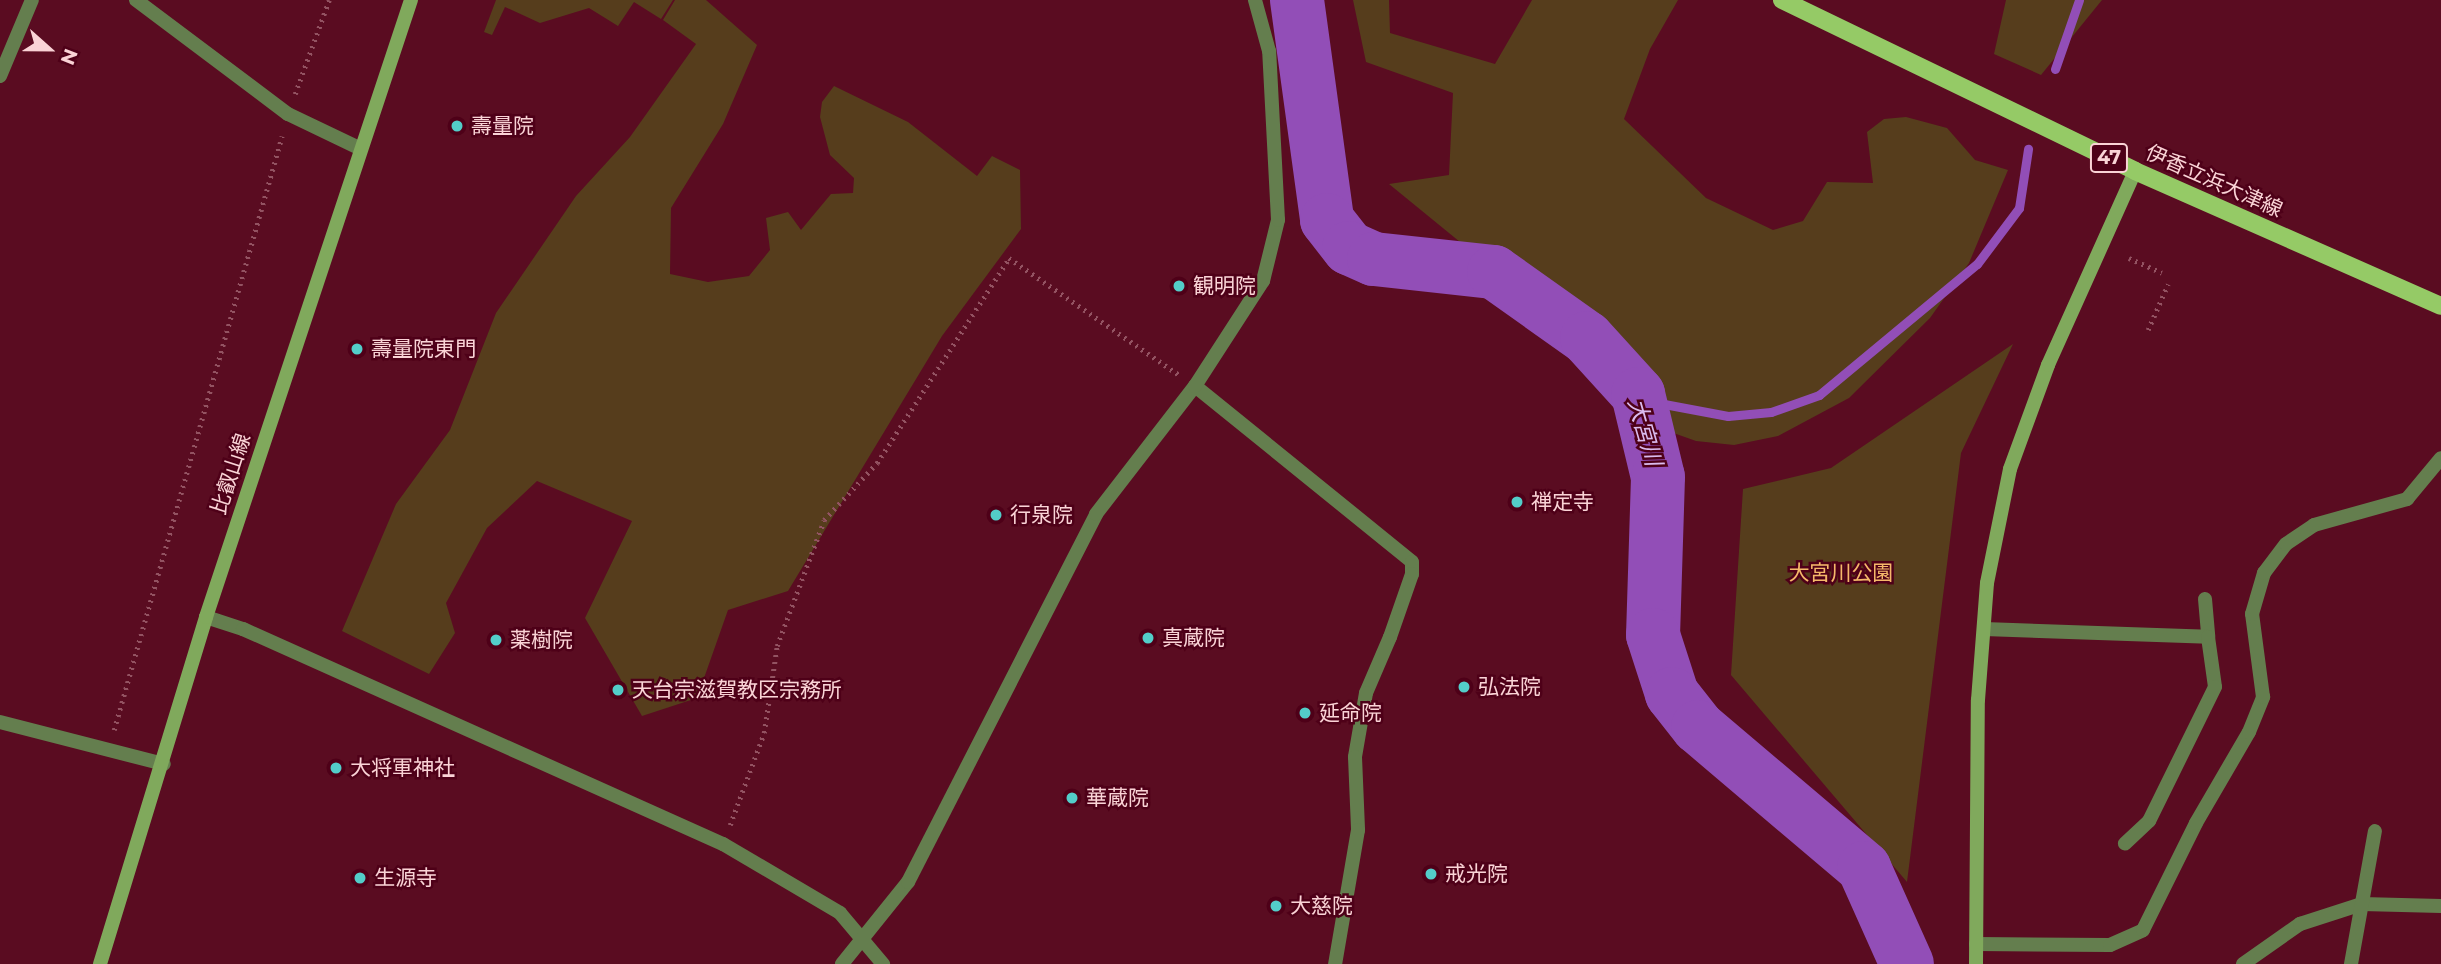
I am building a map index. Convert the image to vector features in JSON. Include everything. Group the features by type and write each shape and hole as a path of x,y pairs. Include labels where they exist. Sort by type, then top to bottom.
{"main road":[{"name":"比叡山線","path":"100,964 164,764 206,617 359,148 411,0"},
{"name":"伊香立浜大津線","path":"1782,0 2135,171 2441,306"},
{"path":"1976,964 1978,700 1987,583 2010,469 2048,365 2135,171"}],"street":[{"path":"0,76 32,0"},
{"path":"136,0 288,114 359,148"},
{"path":"842,964 908,882 1096,514 1195,386 1264,281 1278,220 1269,51 1255,0"},
{"path":"1195,386 1412,562 1412,574 1390,637 1366,693 1355,757 1358,830 1335,964"},
{"path":"1976,944 2110,945 2143,930 2196,823 2249,732 2263,697 2252,614 2264,573 2286,544 2314,525 2407,499 2441,458"},
{"path":"2125,844 2149,821 2215,687 2205,599"},
{"path":"206,617 243,629 723,844 840,913 883,964"},
{"path":"1984,629 2208,637"},
{"path":"0,722 164,764"},
{"path":"2351,964 2375,831"},
{"path":"2243,964 2300,924 2362,904 2441,906"}],"path":[{"path":"108,748 288,114 329,0"},
{"path":"723,844 764,733 777,646 824,520 877,463 1009,258 1195,386"},
{"path":"2129,258 2162,273"},
{"path":"2148,330 2168,284"}],"green space":[{"path":"496,0 673,0 661,19 634,2 618,26 589,8 540,23 505,7 492,35 484,32"},
{"path":"675,0 706,0 757,45 723,124 671,208 670,274 708,282 749,276 770,250 766,218 788,212 801,230 831,194 853,193 854,178 830,155 820,117 822,102 834,86 908,122 977,176 992,156 1020,170 1021,229 942,336 788,591 728,610 697,698 642,716 585,618 632,521 537,481 487,528 446,603 455,633 429,674 342,631 396,504 450,430 496,313 576,196 630,137 696,44 663,20"},
{"path":"1353,0 1389,0 1390,33 1495,64 1532,0 1678,0 1650,49 1624,119 1706,198 1773,230 1803,221 1827,182 1873,183 1867,132 1884,119 1906,117 1947,128 1975,160 2008,170 1969,263 1930,318 1849,398 1778,436 1734,445 1696,441 1665,430 1652,388 1598,330 1460,242 1389,184 1449,175 1453,93 1366,62"},
{"path":"2006,0 2102,0 2041,75 1994,54"},
{"name":"大宮川公園","path":"2013,344 1961,453 1907,882 1731,675 1743,489 1831,468"}],"waterway":[{"name":"大宮川","path":"1297,0 1327,220 1349,248 1374,259 1494,272 1587,338 1638,394 1658,477 1653,635 1672,694 1698,727 1864,868 1907,964"},
{"path":"2055,69 2079,0"},
{"path":"1641,407 1664,404 1728,416 1771,412 1819,395 1977,264 2019,208 2028,149"}],"place":[{"name":"壽量院","path":"457,126"},
{"name":"観明院","path":"1179,286"},
{"name":"壽量院東門","path":"357,349"},
{"name":"禅定寺","path":"1517,502"},
{"name":"行泉院","path":"996,515"},
{"name":"真蔵院","path":"1148,638"},
{"name":"薬樹院","path":"496,640"},
{"name":"弘法院","path":"1464,687"},
{"name":"天台宗滋賀教区宗務所","path":"618,690"},
{"name":"延命院","path":"1305,713"},
{"name":"大将軍神社","path":"336,768"},
{"name":"華蔵院","path":"1072,798"},
{"name":"戒光院","path":"1431,874"},
{"name":"生源寺","path":"360,878"},
{"name":"大慈院","path":"1276,906"}]}
